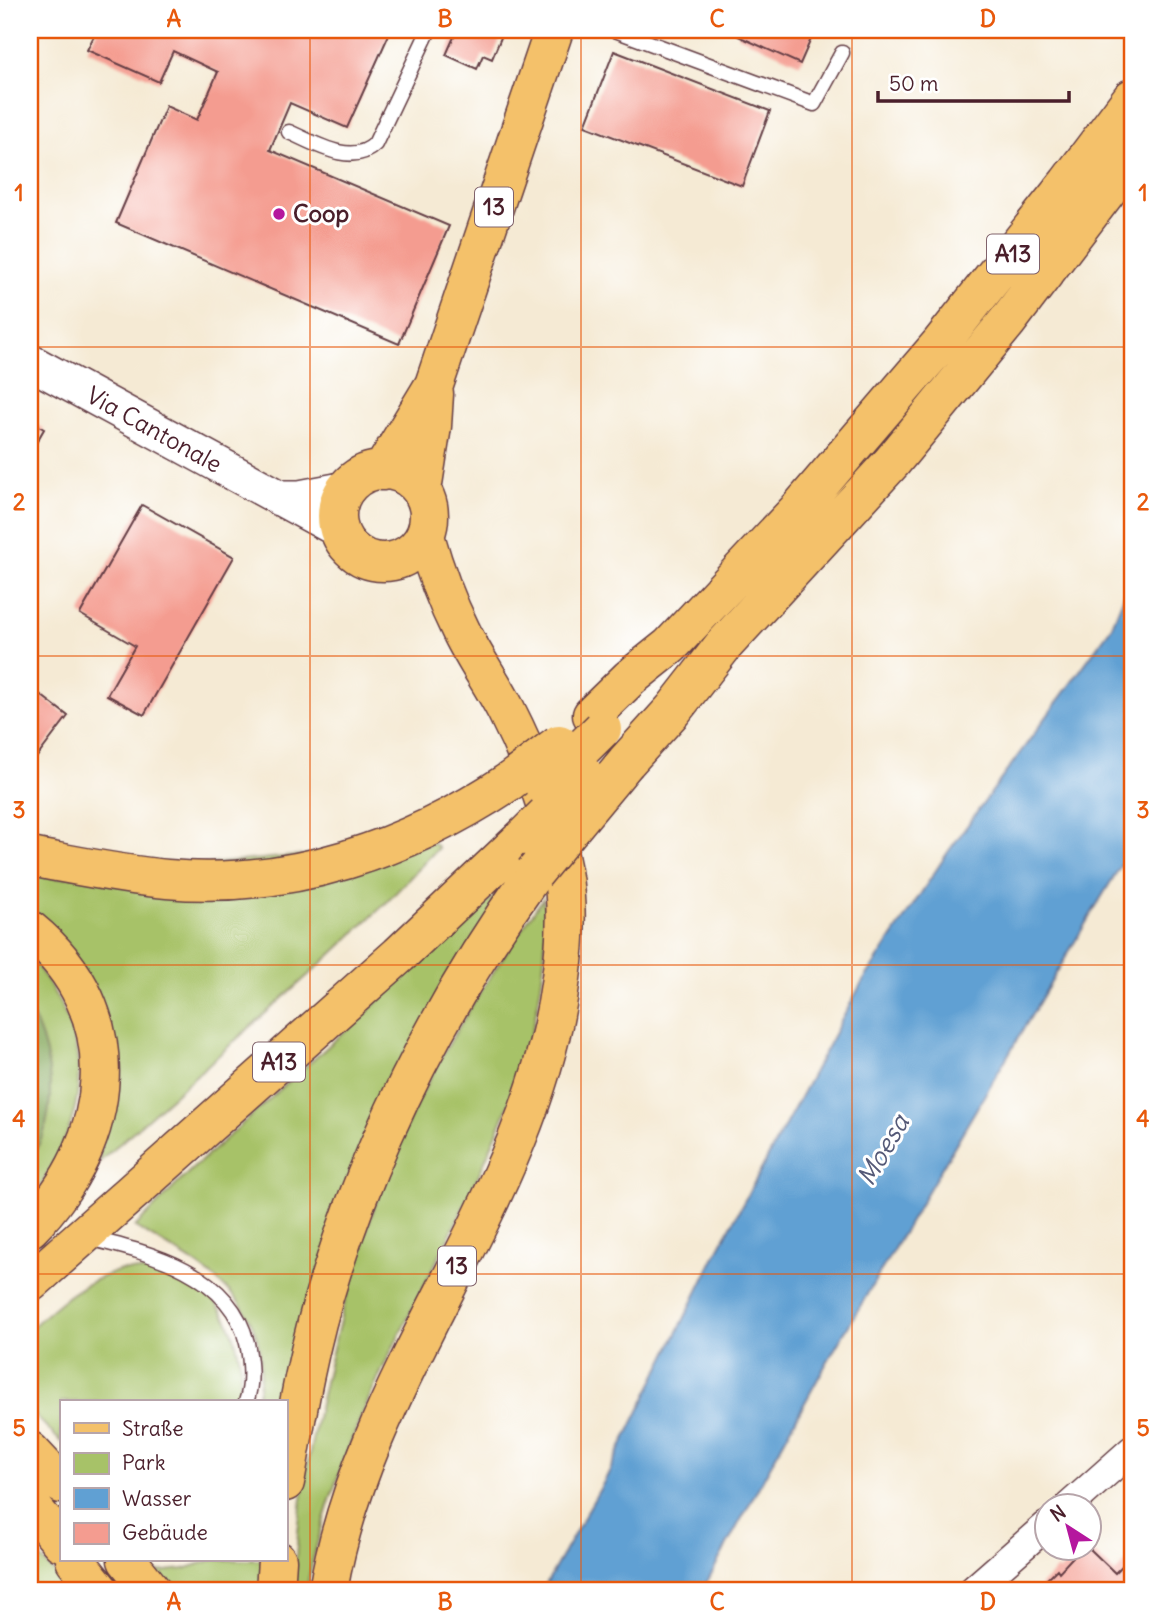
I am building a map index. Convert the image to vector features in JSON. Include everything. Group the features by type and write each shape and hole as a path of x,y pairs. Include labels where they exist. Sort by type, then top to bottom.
{"main road":[{"name":"13","path":"382,471 434,385 554,30"},
{"name":"A13","path":"288,1452 330,1276 385,1127 407,1080 455,994 534,873 609,738 670,646 797,511 889,405 1014,252 1132,97"},
{"name":"A13","path":"30,1253 316,999 518,809 663,698 723,646 892,462 1007,322 1132,158"},
{"name":"13","path":"422,490 432,426 434,385"},
{"path":"382,471 397,472 411,479 422,490 430,520 418,548 393,561 379,562 354,552 345,542 339,530 338,508 347,489 362,476 382,471"},
{"name":"13","path":"328,1591 345,1515 371,1443 512,1150 541,1071 558,1001 563,961 563,874 554,834 534,773 506,710 461,631 425,536"},
{"name":"13","path":"393,561 461,631"},
{"name":"A13","path":"30,1283 379,973 518,809 551,751 609,738"},
{"name":"A13","path":"30,857 169,879 247,880 282,876 347,860 397,842 468,808 518,809"},
{"path":"30,930 54,953 80,991 96,1032 101,1073 96,1117 79,1163 54,1201 30,1228"},
{"path":"129,1562 152,1591"},
{"path":"275,1591 277,1562"}],"street":[{"name":"Via Cantonale","path":"30,362 339,530"},
{"path":"279,498 300,498 347,489"},
{"path":"1085,1492 1132,1450"},
{"path":"972,1591 1032,1538"}],"lane":[{"path":"289,132 346,153 359,155 368,151 375,144 429,30"},
{"path":"615,30 814,104 842,53"},
{"path":"81,1236 146,1252 197,1276 212,1288 232,1311 245,1336 251,1377 247,1400"},
{"path":"30,1441 47,1463"}],"green space":[{"path":"434,843 438,848 387,902 98,1163 113,1091 30,916 30,873 57,878"},
{"path":"513,879 286,1400 256,1400 261,1368 257,1339 247,1315 231,1294 187,1258 135,1227 189,1172"},
{"path":"543,898 544,956 535,1017 517,1079 494,1141 466,1202 359,1421 314,1553 308,1581 313,1583 311,1591 295,1591 300,1512 314,1434 350,1284 381,1187 421,1095 453,1037"},
{"path":"30,957 47,980 70,1027 78,1075 70,1126 49,1171 30,1199"},
{"path":"30,1011 46,1052 50,1096 45,1130 30,1161"},
{"path":"121,1270 152,1272 191,1284 212,1298 229,1325 239,1356 240,1388 237,1400 60,1400 60,1441 30,1410 30,1329 72,1294"},
{"path":"30,1547 71,1591 30,1591"},
{"path":"206,1562 263,1562 261,1591 172,1591 157,1572 184,1569"}],"water":[{"name":"Moesa","path":"1132,575 1132,847 826,1364 702,1591 542,1591 605,1480 719,1248 860,986 948,852 1111,628"}],"building":[{"path":"97,30 391,30 347,128 290,103 270,150 449,226 399,344 116,223 166,106 197,120 218,72 173,51 159,82 87,50"},
{"path":"457,30 495,30 494,32 502,35 492,59 483,55 477,69 446,55"},
{"path":"740,30 815,30 800,64 738,36"},
{"path":"614,51 770,111 742,186 585,126"},
{"path":"30,421 44,429 32,450 30,448"},
{"path":"142,505 234,557 144,715 107,695 135,646 80,614"},
{"path":"33,689 68,716 30,766 30,693"},
{"path":"1132,1556 1132,1591 1044,1591 1040,1586 1057,1569 1059,1572 1068,1562 1102,1560 1115,1573"}],"place":[{"name":"Coop","path":"279,214"}]}
